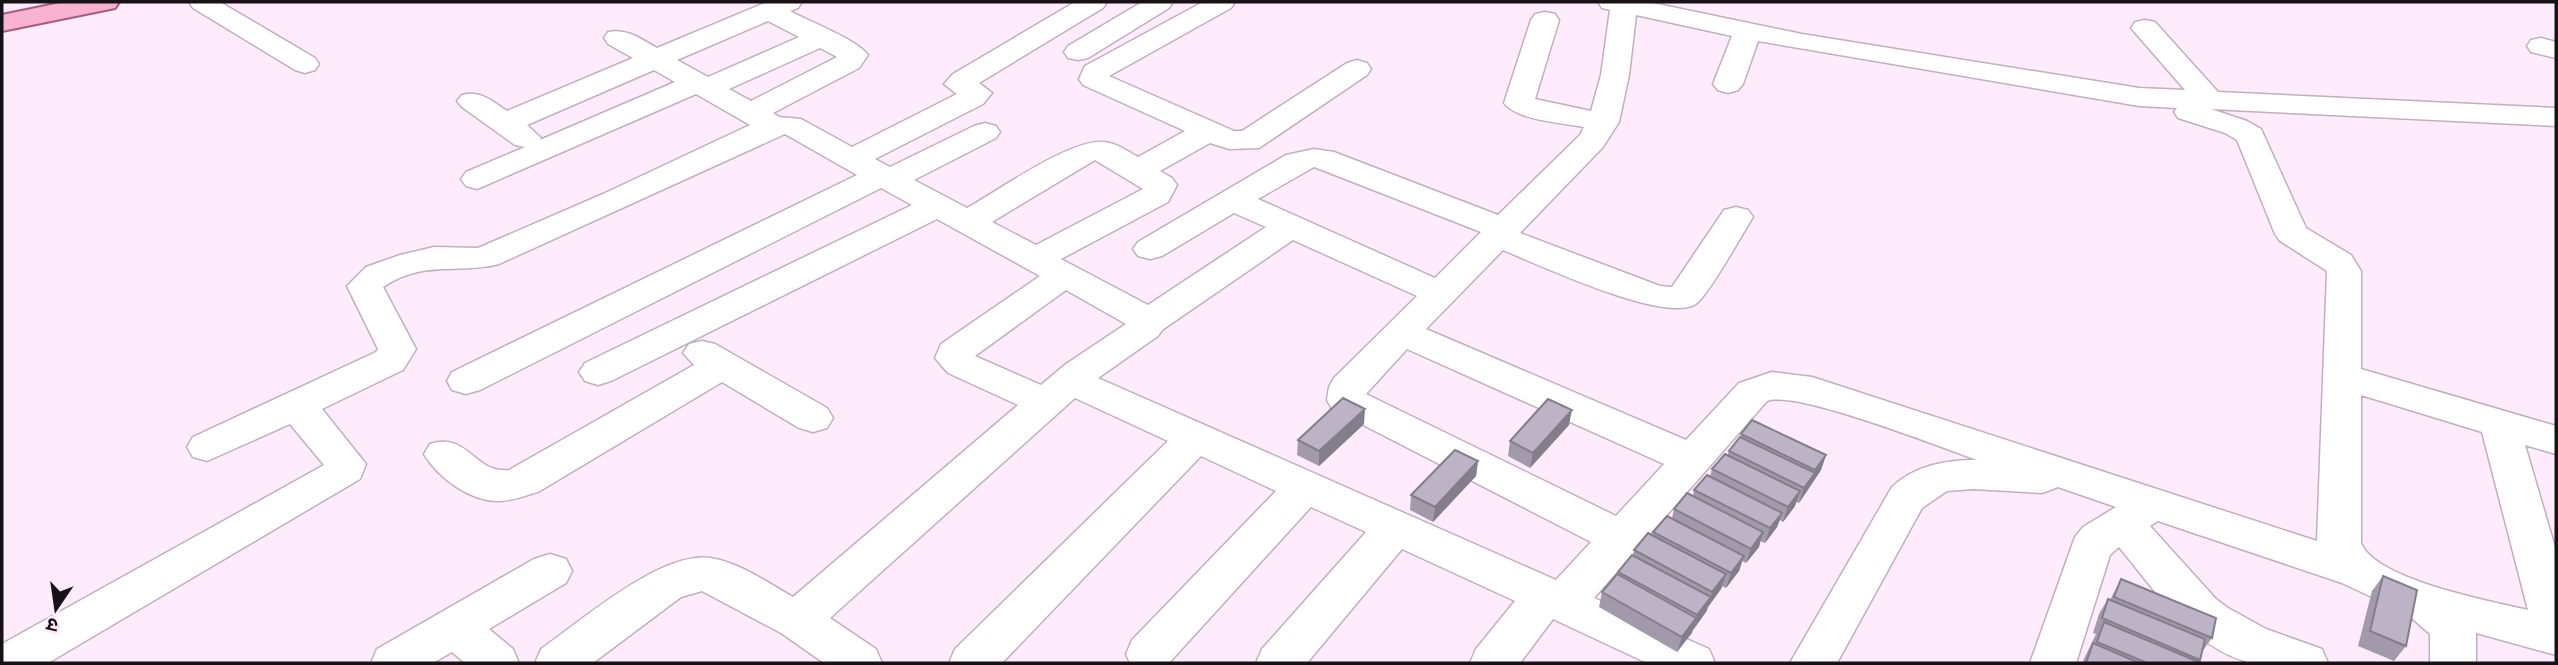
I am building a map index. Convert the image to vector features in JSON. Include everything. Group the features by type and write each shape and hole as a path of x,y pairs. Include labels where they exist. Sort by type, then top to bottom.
{"main road":[{"path":"2,23 105,2"}],"street":[{"path":"202,2 305,64"},
{"path":"874,171 974,98 977,93 974,89 959,84 963,79 1094,2"},
{"path":"1078,52 1160,2"},
{"path":"1222,2 1092,76 1093,79 1234,142 1248,141 1357,69"},
{"path":"1620,537 1346,400 1348,387 1577,158 1604,122 1609,106 1618,3 1748,31 2139,97 2556,117"},
{"path":"207,447 381,367 396,356 397,349 365,286 370,279 429,258 473,260 486,257 615,201 762,119 853,58 850,51 823,37 779,6 505,123"},
{"path":"1545,20 1519,103 1530,108 1604,122"},
{"path":"2145,29 2209,100"},
{"path":"1728,84 1748,31"},
{"path":"477,179 823,37"},
{"path":"618,38 762,119 790,125 1144,318 1147,323"},
{"path":"2139,97 2236,127 2250,135 2292,234 2339,262 2344,271 2339,543 2346,558 2357,571"},
{"path":"472,101 544,150"},
{"path":"1139,170 1208,131"},
{"path":"466,381 874,171 985,132"},
{"path":"597,372 672,335 952,214 1089,151 1106,151 1161,185 1157,195 1050,267 954,353 954,358 961,364 1046,402"},
{"path":"1150,249 1297,162 1314,158 1323,159 1654,296 1678,299 1686,294 1736,217"},
{"path":"1233,200 1441,294"},
{"path":"797,620 1079,373 1145,328 1147,323 1291,226"},
{"path":"1402,333 1691,459"},
{"path":"672,335 813,418"},
{"path":"444,454 485,486 508,486 523,481 722,365"},
{"path":"1079,373 1075,380 1080,385 1692,663"},
{"path":"2342,376 2556,440"},
{"path":"1493,663 1554,599 1620,537 1754,391 1772,384 1812,390 2079,479 2138,513 2357,571 2422,601 2556,636"},
{"path":"8,663 340,475 346,469 346,464 297,406"},
{"path":"2499,422 2556,629"},
{"path":"972,663 1196,437"},
{"path":"1813,663 1907,498 1918,487 1934,479 1959,476 2079,479"},
{"path":"1149,654 1305,486"},
{"path":"2138,513 2200,612 2257,654 2305,663"},
{"path":"2053,663 2090,549 2098,539 2138,513"},
{"path":"1279,663 1396,527"},
{"path":"394,663 550,571"},
{"path":"558,663 665,585 684,576 703,573 716,576 797,620 859,663"},
{"path":"2422,601 2442,616 2453,633 2453,663"},
{"path":"456,627 496,663"}],"building":[{"path":"1343,398 1365,409 1319,451 1298,440"},
{"path":"1548,399 1572,410 1533,453 1510,441"},
{"path":"1752,420 1826,455 1815,470 1741,434"},
{"path":"1740,437 1815,473 1804,488 1729,451"},
{"path":"1455,450 1478,461 1435,507 1411,495"},
{"path":"1725,454 1800,491 1788,507 1712,469"},
{"path":"1707,475 1782,513 1770,528 1694,490"},
{"path":"1687,493 1763,532 1751,549 1674,509"},
{"path":"1667,516 1744,556 1731,573 1653,532"},
{"path":"1648,533 1726,574 1712,592 1634,550"},
{"path":"1632,555 1711,597 1697,615 1618,572"},
{"path":"1617,574 1696,618 1682,637 1602,592"},
{"path":"2383,576 2417,590 2406,646 2370,631"},
{"path":"2121,579 2216,618 2212,638 2114,597"},
{"path":"2108,599 2205,639 2200,660 2102,618"},
{"path":"2104,622 2201,663 2147,663 2097,642"},
{"path":"2093,643 2139,663 2086,663"}]}
